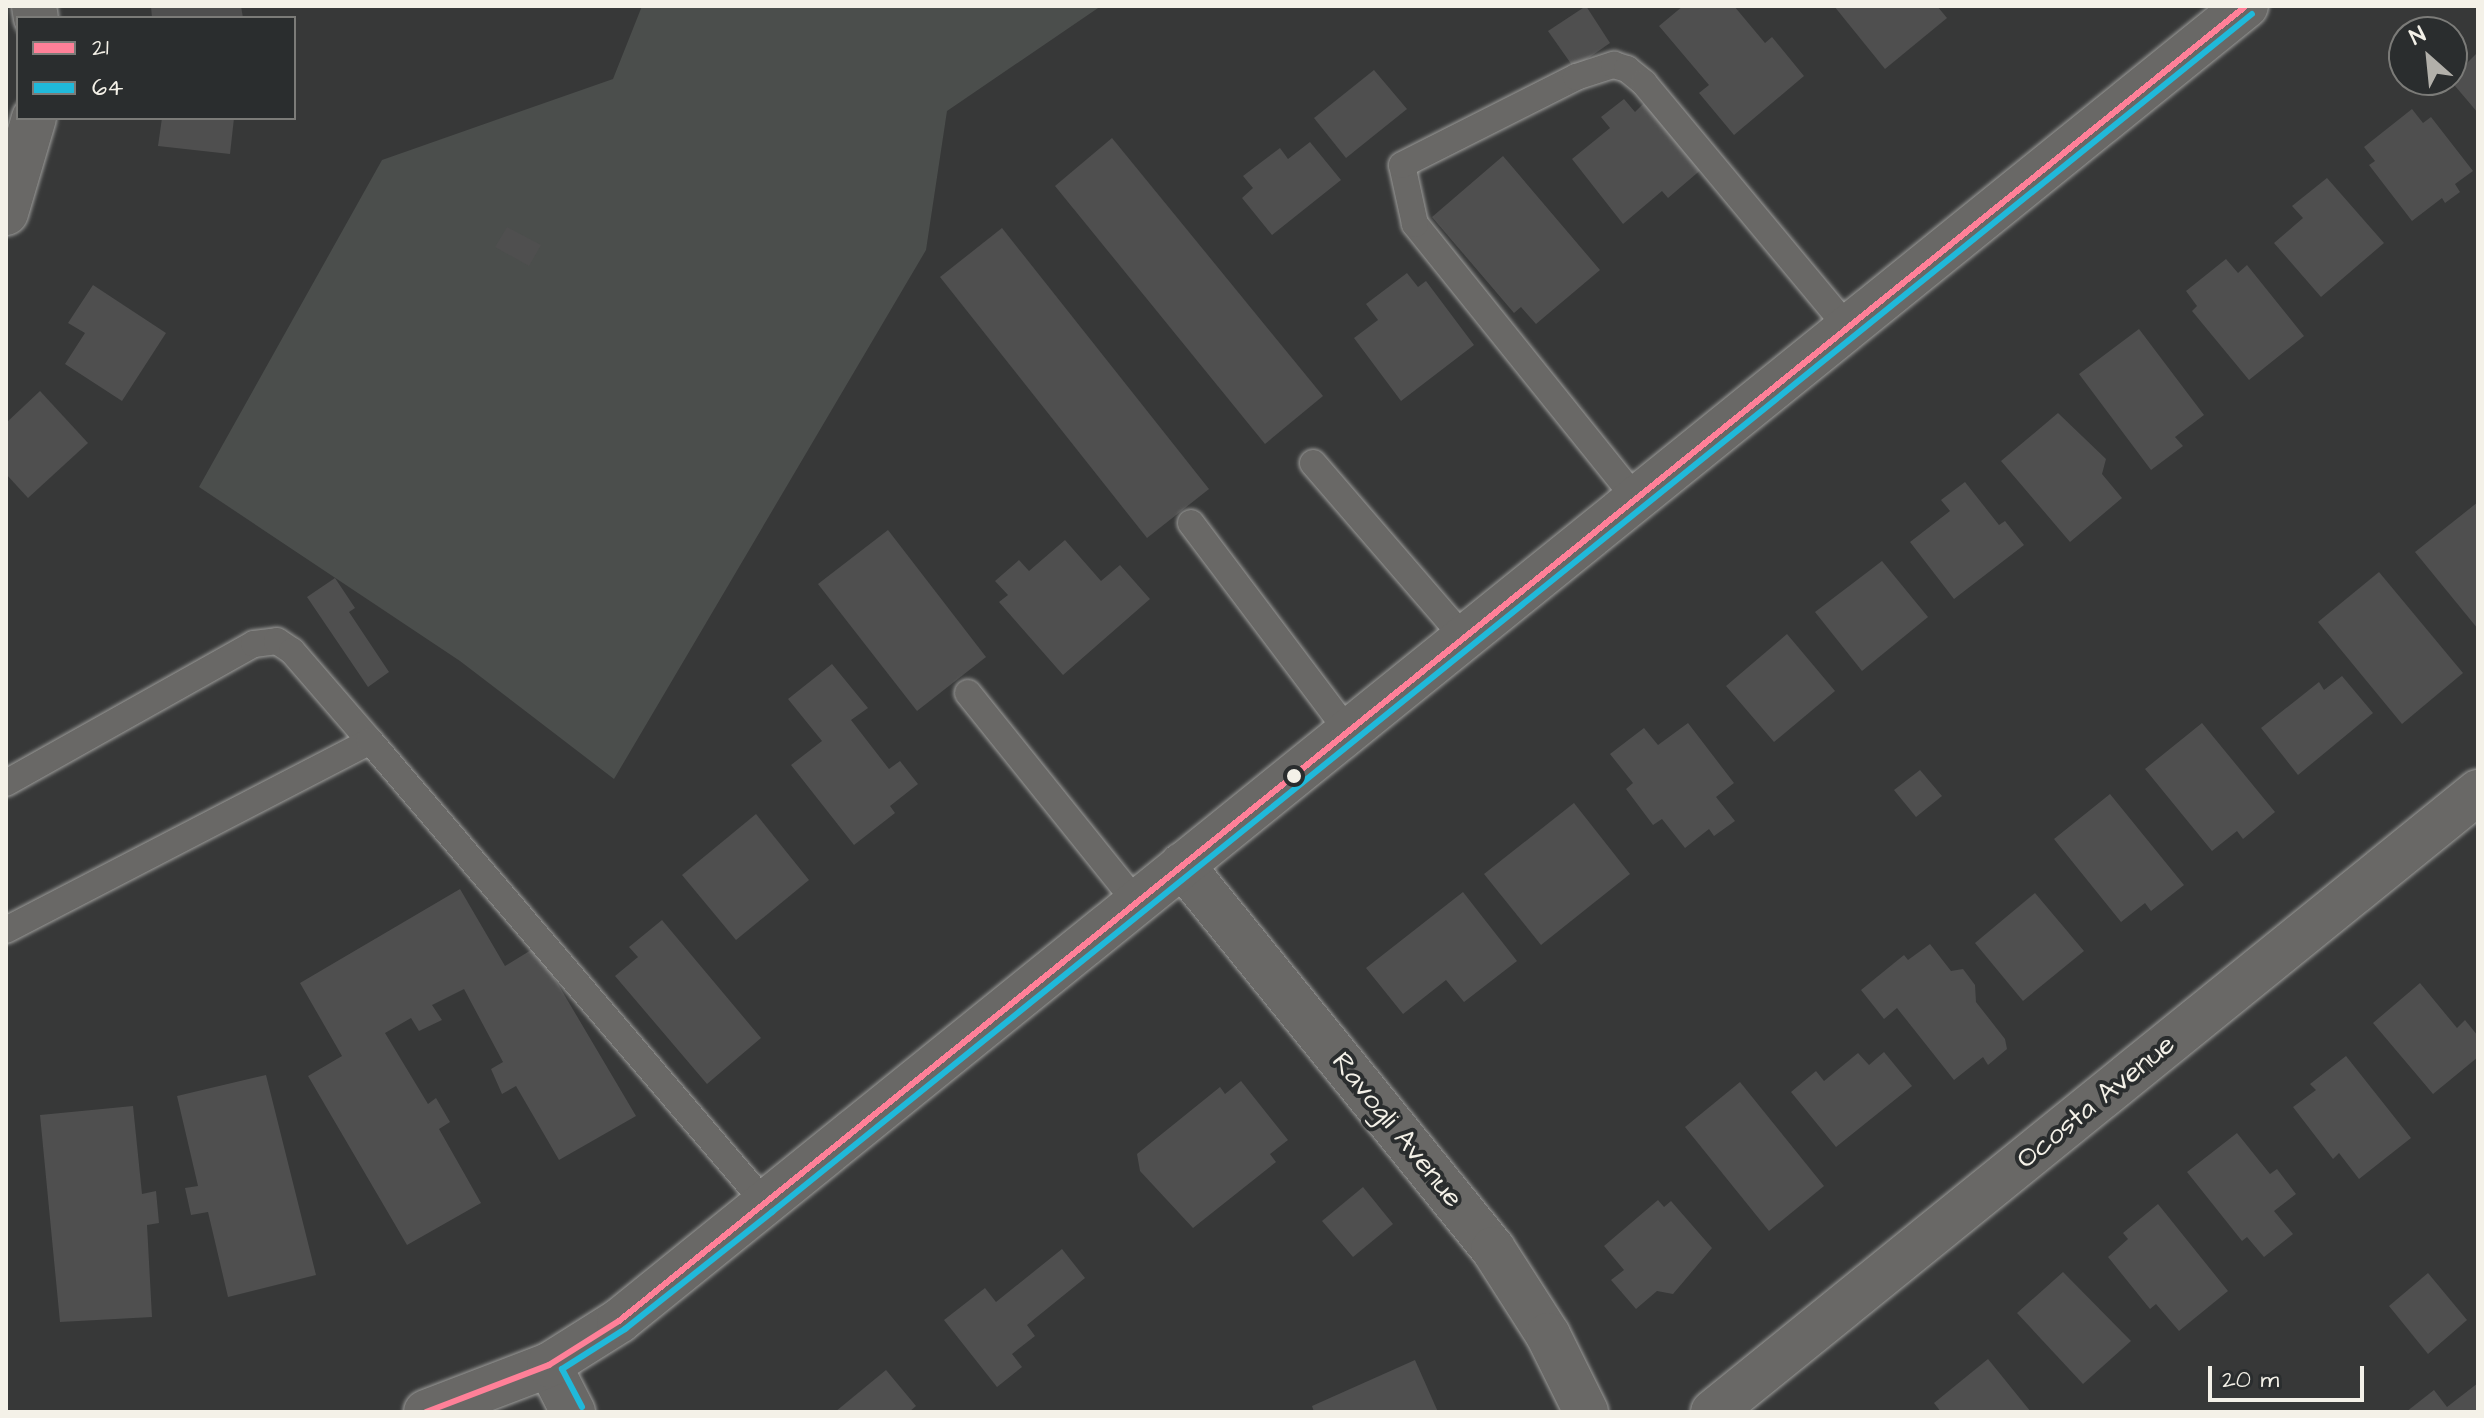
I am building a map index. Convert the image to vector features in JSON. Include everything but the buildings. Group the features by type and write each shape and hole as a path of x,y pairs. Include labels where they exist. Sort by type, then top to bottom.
{"main road":[{"path":"426,1412 549,1365 619,1321 2246,6"},
{"path":"6,213 33,120"},
{"name":"Ocosta Avenue","path":"1713,1412 2478,792"},
{"name":"Ravogli Avenue","path":"1182,865 1493,1249 1548,1335 1586,1412"},
{"path":"549,1365 573,1412"}],"lane":[{"path":"1636,499 1415,224 1402,165 1576,77 1614,65 1627,69 1644,83 1848,328"},
{"path":"1313,463 1464,638"},
{"path":"1191,523 1348,731"},
{"path":"6,783 254,644 277,641 292,651 766,1204"},
{"path":"968,693 1136,902"},
{"path":"6,930 370,741"}],"shaded area":[{"path":"642,6 1101,6 947,111 926,250 614,779 460,661 199,487 382,160 613,79"}],"transit line":[{"name":"21","path":"426,1412 549,1365 619,1321 2246,6"},
{"name":"64","path":"582,1407 562,1369 625,1329 772,1212 2252,14"}]}
